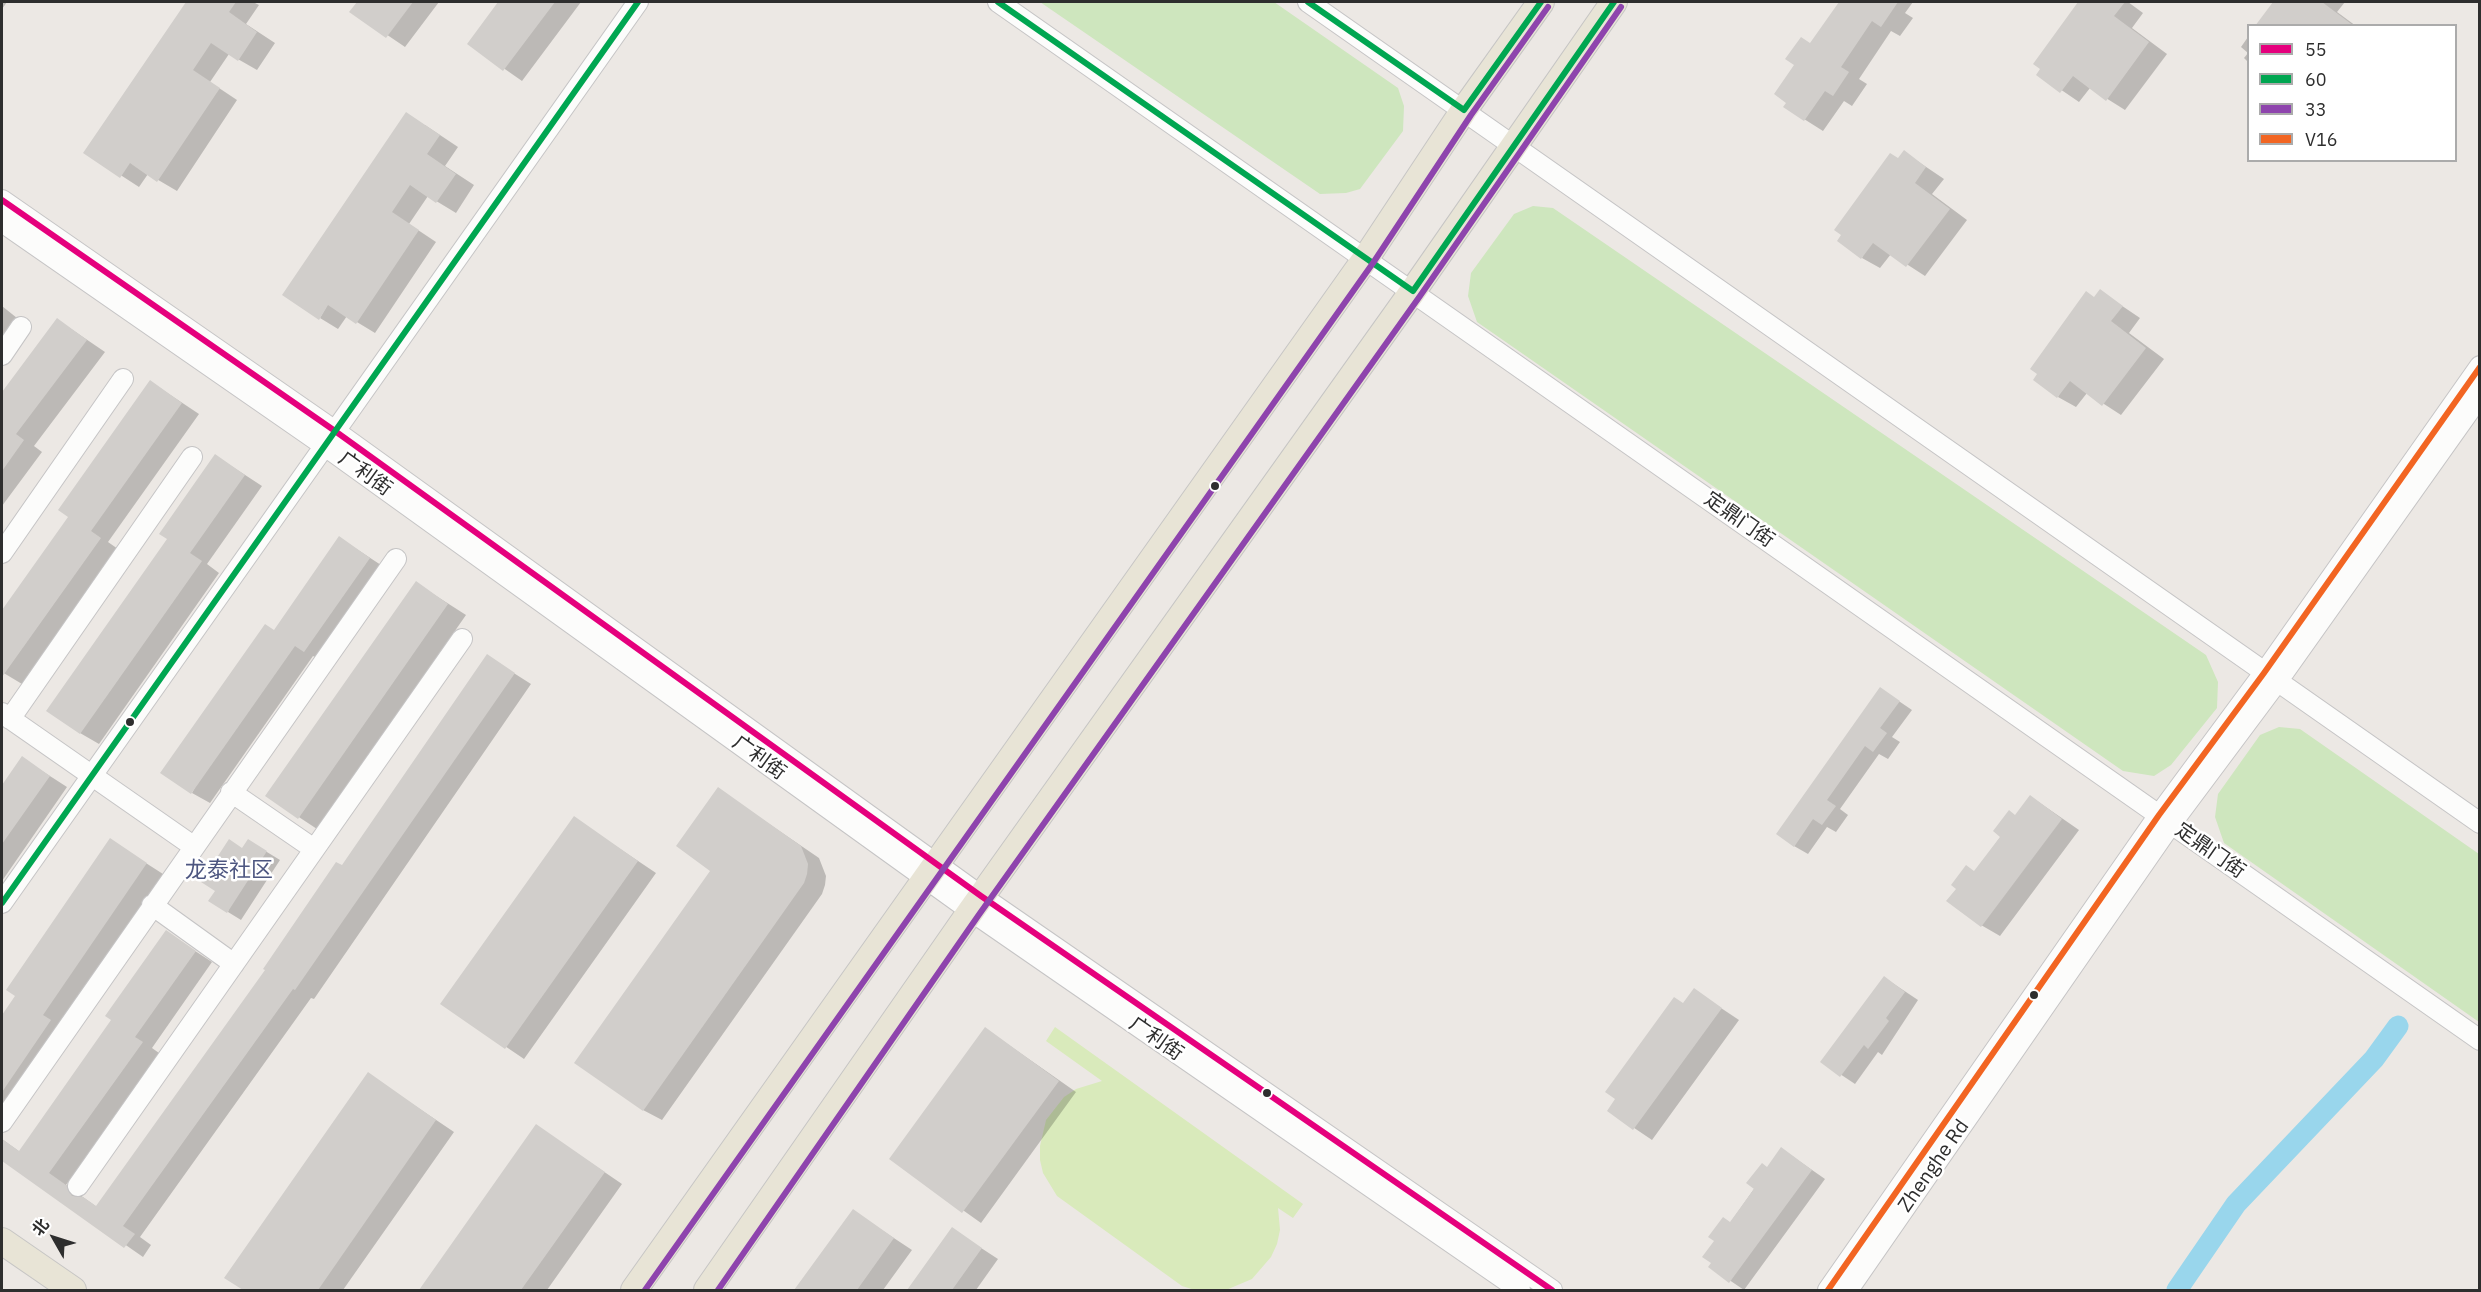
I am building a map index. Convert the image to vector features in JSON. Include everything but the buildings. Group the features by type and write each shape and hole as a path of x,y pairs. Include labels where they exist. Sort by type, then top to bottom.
{"main road":[{"path":"634,1290 1366,258 1464,110 1541,2"},
{"path":"707,1290 976,903 1413,291 1512,145 1614,2"},
{"path":"2,1241 73,1290"}],"street":[{"path":"2,885 87,772 325,435 624,2"},
{"path":"325,435 638,2"},
{"name":"定鼎门街","path":"998,2 2480,1040"},
{"path":"1308,2 2480,823"},
{"name":"广利街","path":"2,200 931,871 1520,1290"},
{"name":"广利街","path":"2,222 325,435"},
{"path":"2,355 21,327"},
{"name":"Zhenghe Rd","path":"2270,678 2480,366"},
{"path":"2,553 123,379"},
{"name":"Zhenghe Rd","path":"1828,1290 2165,820 2480,396"},
{"path":"192,457 6,716 194,846"},
{"path":"2,1122 396,559"},
{"path":"78,1186 462,639"},
{"path":"2,903 87,772"},
{"path":"231,792 314,849"},
{"name":"Zhenghe Rd","path":"1848,1290 2165,820"},
{"name":"广利街","path":"976,903 1552,1290"},
{"path":"152,905 234,964"}],"green space":[{"path":"1040,2 1274,2 1398,88 1404,106 1403,131 1360,189 1346,193 1320,194"},
{"path":"1533,206 1553,208 2206,655 2218,682 2217,708 2171,765 2154,776 2123,771 1477,322 1468,296 1471,273 1514,214"},
{"path":"2279,727 2300,729 2479,854 2479,1022 2224,843 2215,817 2218,794 2260,735"},
{"path":"1055,1027 1303,1204 1293,1218 1278,1208 1280,1230 1277,1244 1271,1257 1252,1279 1226,1290 1195,1290 1182,1286 1057,1196 1043,1173 1040,1160 1040,1146 1046,1120 1064,1097 1076,1089 1102,1081 1046,1041"}],"waterway":[{"path":"2177,1290 2236,1204 2374,1059 2398,1026"}],"transit line":[{"name":"60","path":"2,903 638,2"},
{"name":"60","path":"998,2 1413,291 1614,2"},
{"name":"60","path":"1308,2 1464,110 1541,2"},
{"name":"33","path":"645,1290 1373,263 1471,115 1548,7"},
{"name":"33","path":"718,1290 978,916 1420,296 1621,7"},
{"name":"55","path":"2,200 335,431 981,896 1552,1290"},
{"name":"V16","path":"1828,1290 2159,815 2264,673 2480,367"}],"district":[{"name":"龙泰社区","path":"229,871"}]}
